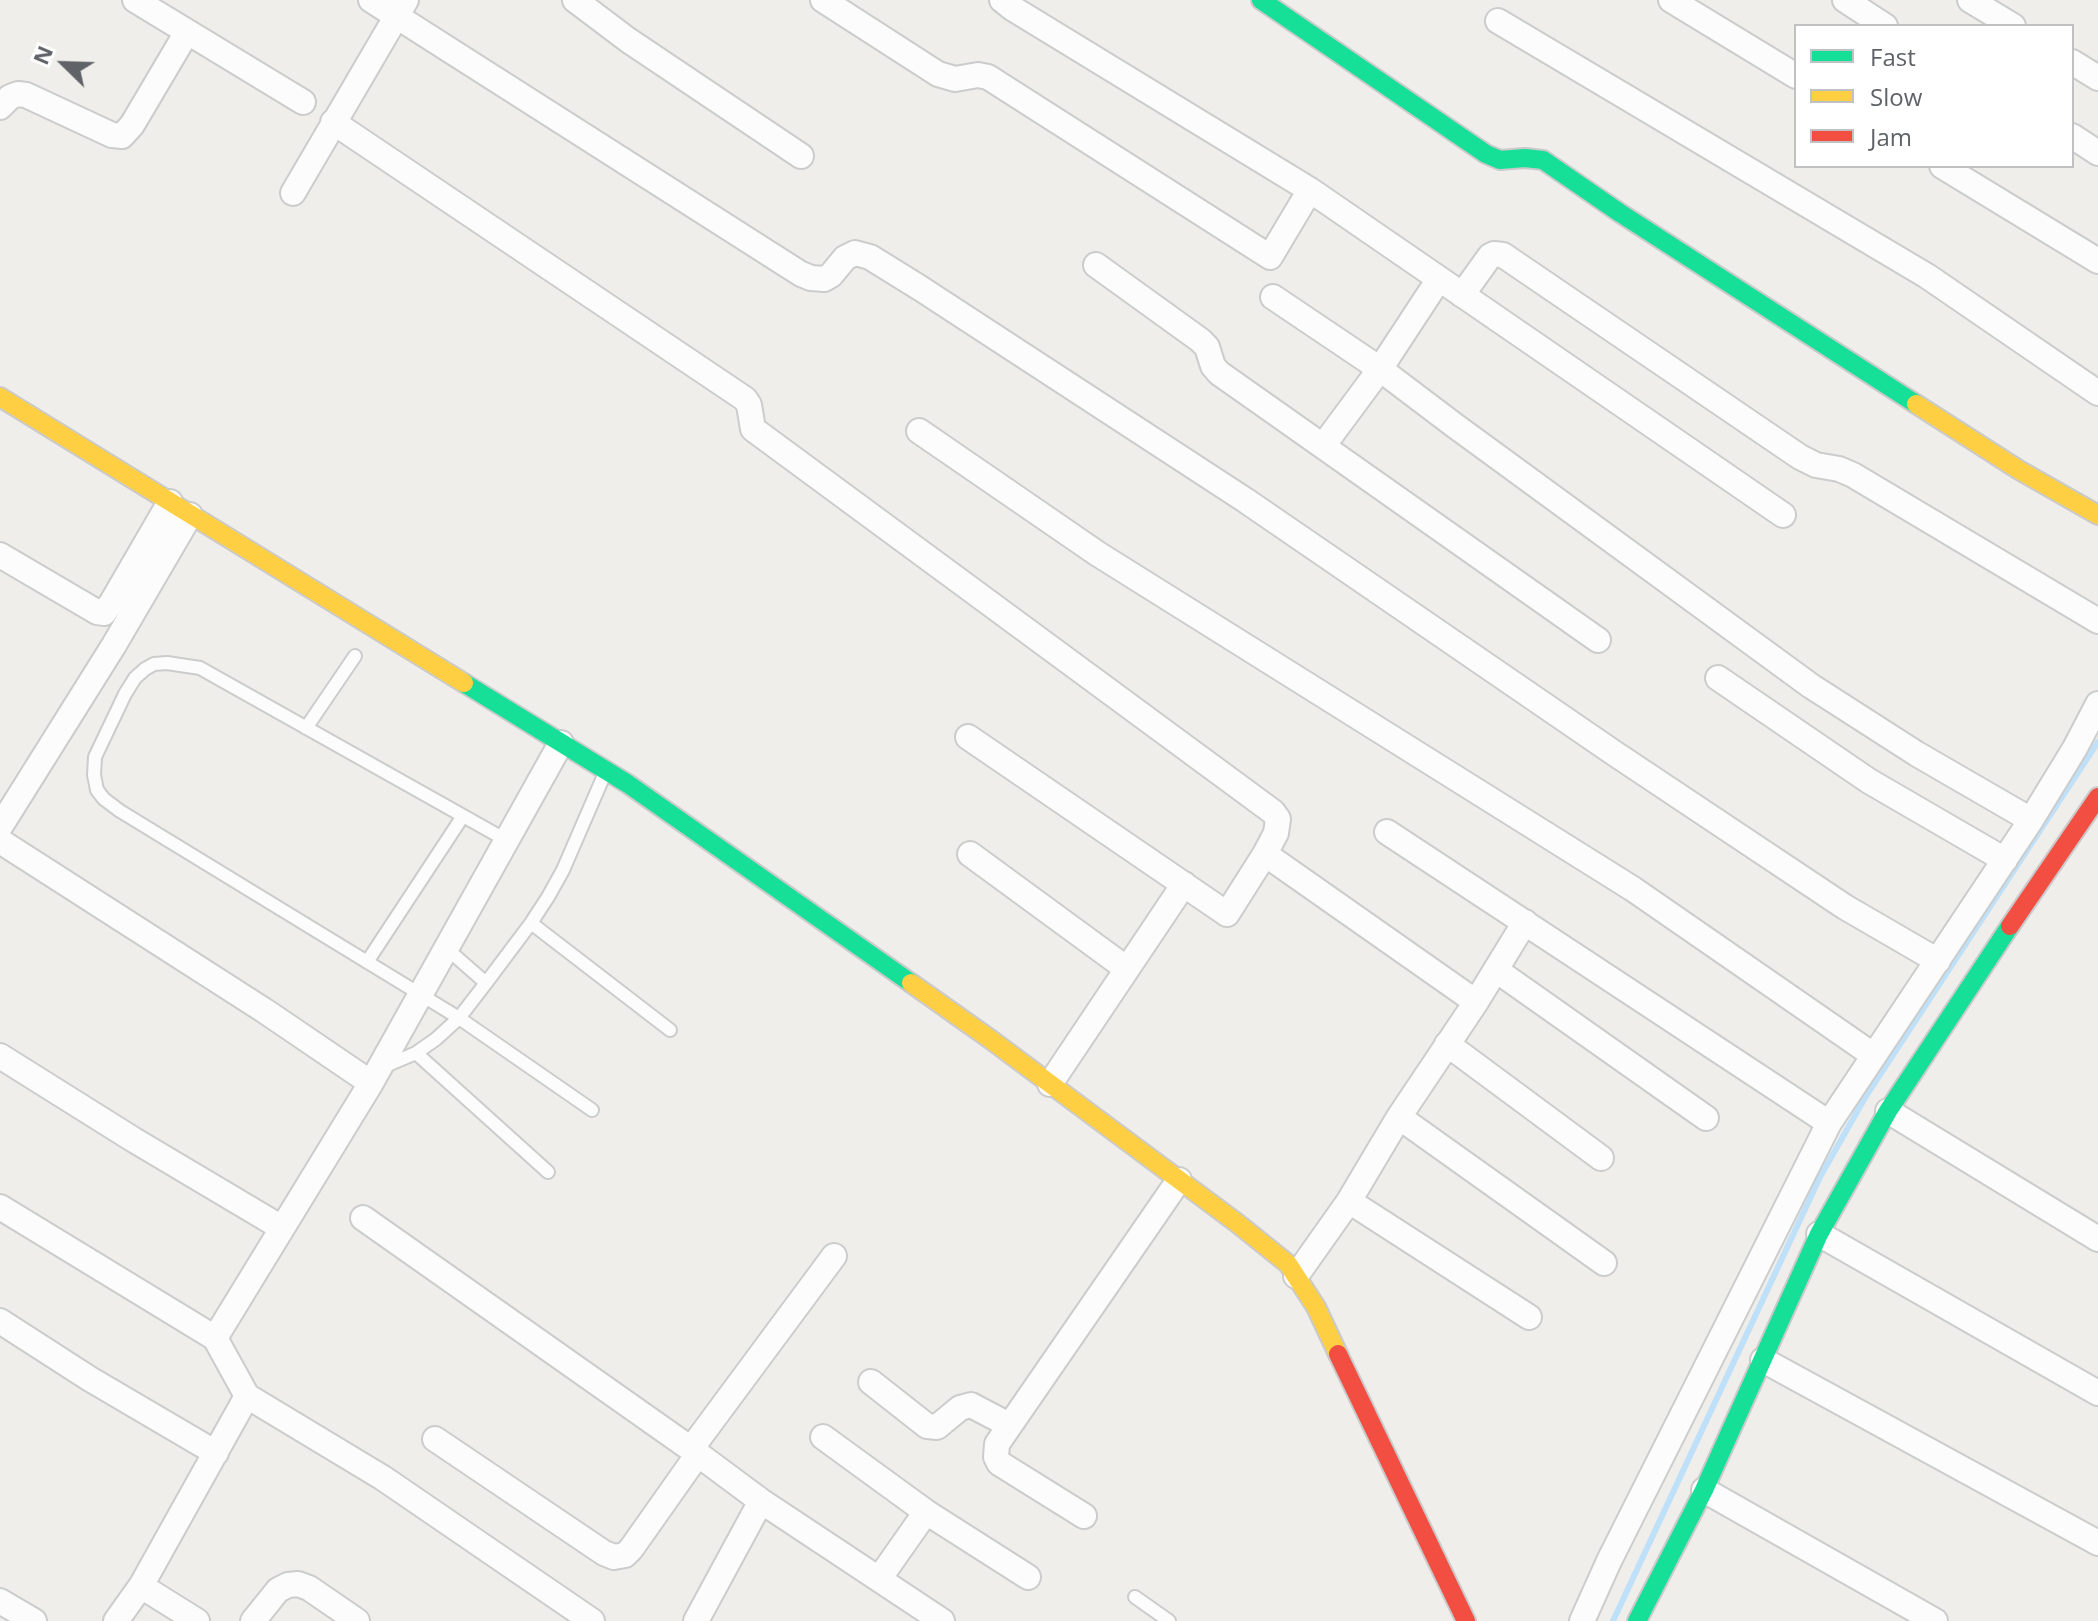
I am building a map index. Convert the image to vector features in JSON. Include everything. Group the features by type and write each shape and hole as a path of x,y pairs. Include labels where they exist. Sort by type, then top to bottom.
{"street":[{"path":"135,0 303,102"},
{"path":"371,0 401,8 801,274 824,279 845,258 855,253 870,257 1245,500 1845,907 1938,961"},
{"path":"575,0 628,40 801,156"},
{"path":"823,0 938,74 955,79 978,75 988,77 1270,257 1310,190"},
{"path":"1002,0 1310,190 1783,515"},
{"path":"1261,0 1486,154 1500,160 1543,160 2005,462 2098,515"},
{"path":"1671,0 1794,75"},
{"path":"1845,0 1882,24"},
{"path":"1970,0 2010,24"},
{"path":"293,193 401,8"},
{"path":"1498,21 1927,276 2098,393"},
{"path":"0,107 10,97 26,95 112,135 122,136 132,125 187,32"},
{"path":"2074,63 2098,78"},
{"path":"333,122 745,399 753,429 1273,812 1278,825 1265,854 1227,914 968,737"},
{"path":"2074,137 2098,153"},
{"path":"1945,168 2098,261"},
{"path":"1462,295 1490,256 1503,255 1800,457 1816,465 1853,475 2098,621"},
{"path":"1096,265 1200,340 1207,347 1213,366 1219,373 1598,640"},
{"path":"1323,446 1380,369 1439,279"},
{"path":"1273,297 1380,369 1811,686 1917,754 2031,820"},
{"path":"0,397 606,770 939,1003 1288,1264 1316,1307 1456,1617"},
{"path":"919,431 1098,554 1633,889 1873,1055"},
{"path":"0,555 97,612 104,613 180,508"},
{"path":"0,827 114,645 180,508"},
{"path":"1718,678 1869,781 2005,860"},
{"path":"1582,1621 1609,1561 1829,1123 2031,820 2098,704"},
{"path":"215,1338 374,1076 561,743"},
{"path":"1637,1621 1704,1490 1819,1234 1888,1111 2098,797"},
{"path":"1387,832 1829,1123"},
{"path":"0,841 265,1011 374,1076"},
{"path":"970,854 1127,969"},
{"path":"1265,854 1476,1002"},
{"path":"1050,1084 1184,884"},
{"path":"1296,1276 1349,1201 1399,1117 1525,922"},
{"path":"1496,970 1706,1118"},
{"path":"1447,1044 1601,1158"},
{"path":"0,1056 282,1228"},
{"path":"1888,1111 2098,1239"},
{"path":"1399,1117 1604,1263"},
{"path":"1084,1516 999,1463 995,1451 1009,1425 1179,1180"},
{"path":"1349,1201 1529,1317"},
{"path":"0,1207 215,1338 247,1396 383,1478 592,1621"},
{"path":"363,1218 695,1451 761,1501 942,1621"},
{"path":"1819,1234 2098,1393"},
{"path":"435,1439 604,1553 614,1557 625,1555 834,1256"},
{"path":"0,1321 90,1379 216,1453"},
{"path":"1763,1360 2098,1543"},
{"path":"871,1382 931,1427 941,1424 960,1408 971,1405 1009,1425"},
{"path":"116,1621 141,1586 247,1396"},
{"path":"823,1437 926,1512 1028,1577"},
{"path":"1704,1490 1935,1621"},
{"path":"697,1621 761,1501"},
{"path":"879,1579 926,1512"},
{"path":"253,1621 278,1590 298,1584 309,1588 357,1621"},
{"path":"141,1586 197,1621"},
{"path":"0,1601 34,1621"}],"lane":[{"path":"306,728 355,656"},
{"path":"506,840 200,668 181,664 154,664 135,678 95,757 97,790 120,811 459,1018 592,1110"},
{"path":"374,1076 436,1039 459,1018 486,983 531,923 563,870 606,770"},
{"path":"367,962 463,816"},
{"path":"531,923 670,1030"},
{"path":"446,948 486,983"},
{"path":"416,1053 548,1172"},
{"path":"1135,1597 1169,1621"}],"waterway":[{"path":"1613,1621 1820,1177 1866,1096 2098,742"}],"traffic: fast":[{"path":"1261,0 1486,154 1500,160 1543,160 1916,404"},
{"path":"464,683 628,784 911,983"},
{"path":"1637,1621 1704,1490 1819,1234 1888,1111 2010,926"}],"traffic: slow":[{"path":"0,397 464,683"},
{"path":"1916,404 2019,470 2098,515"},
{"path":"911,983 1288,1264 1316,1307 1338,1354"}],"traffic: jam":[{"path":"2010,926 2098,797"},
{"path":"1338,1354 1466,1621"}]}
